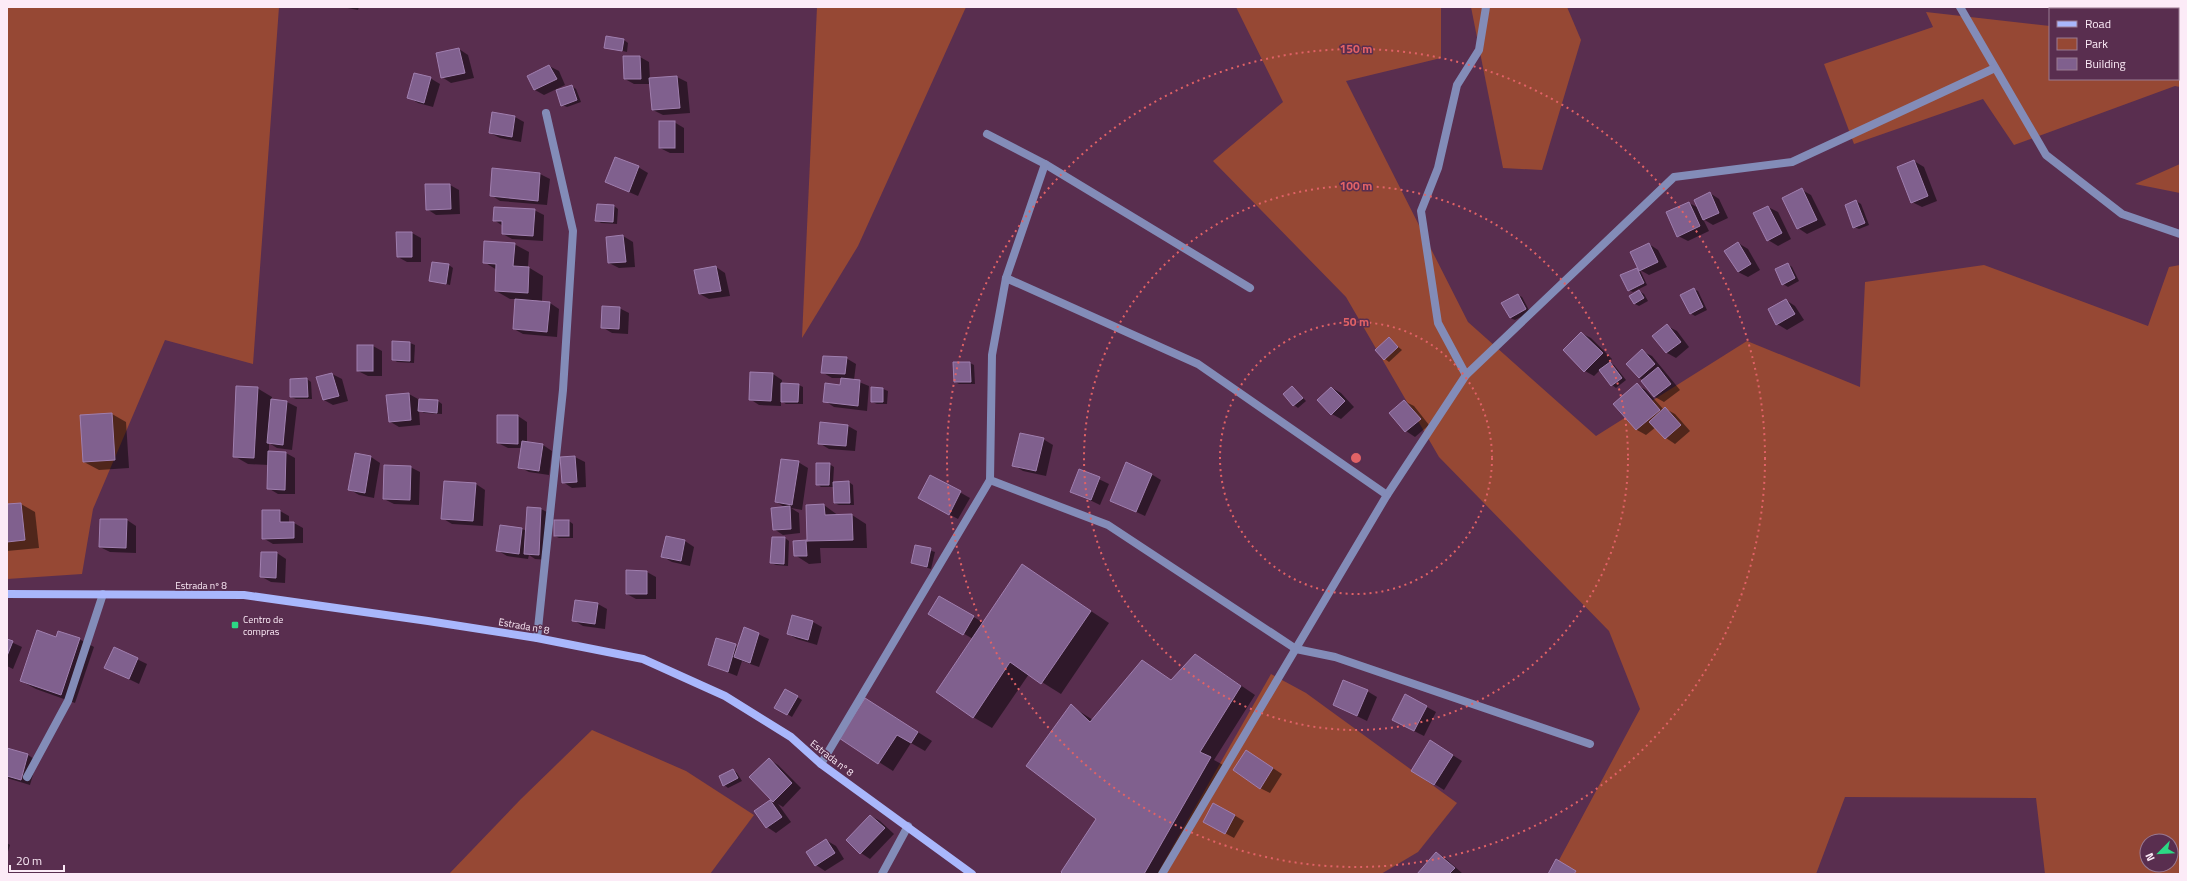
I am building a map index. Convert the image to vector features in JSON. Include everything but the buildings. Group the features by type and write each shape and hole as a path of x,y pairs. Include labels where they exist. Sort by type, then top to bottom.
{"main road":[{"name":"Estrada nº 8","path":"7,594 244,595 537,638 650,662 725,696 791,737 821,764 972,874"}],"street":[{"path":"1466,375 1438,323 1421,211 1438,168 1457,85 1479,50 1486,7"},
{"path":"1960,7 2046,155 2122,214 2180,234"},
{"path":"1162,874 1387,495 1466,375 1674,177 1792,162 1995,68"},
{"path":"537,638 563,390 573,231 546,113"},
{"path":"987,134 1045,164 1250,288"},
{"path":"821,764 990,480 992,355 1006,278 1045,164"},
{"path":"1006,278 1198,364 1387,495"},
{"path":"990,480 1108,525 1296,649 1335,657 1590,744"},
{"path":"26,777 68,701 103,594"},
{"path":"882,874 908,826"}],"green space":[{"path":"7,7 279,7 253,364 165,340 93,509 82,574 7,579"},
{"path":"817,7 966,7 858,246 802,338"},
{"path":"1236,7 1441,7 1441,58 1346,81 1468,322 1596,436 1747,341 1860,387 1865,282 1984,265 2148,326 2169,267 2180,265 2180,874 2045,874 2036,798 1845,797 1816,874 1577,874 1558,862 1640,709 1609,631 1439,457 1346,297 1213,161 1283,102"},
{"path":"1471,7 1567,7 1581,40 1542,170 1503,168"},
{"path":"2180,7 2180,87 2175,86 2014,145 1983,99 1854,144 1824,64 1933,27 1926,12 2049,26 2049,80 2179,80 2179,8 2128,8"},
{"path":"2180,164 2180,193 2135,184"},
{"path":"1271,674 1306,693 1457,803 1418,852 1381,874 1157,874"},
{"path":"592,730 686,771 754,815 710,874 449,874 520,800"}],"place":[{"name":"Centro de compras","path":"235,625"}]}
